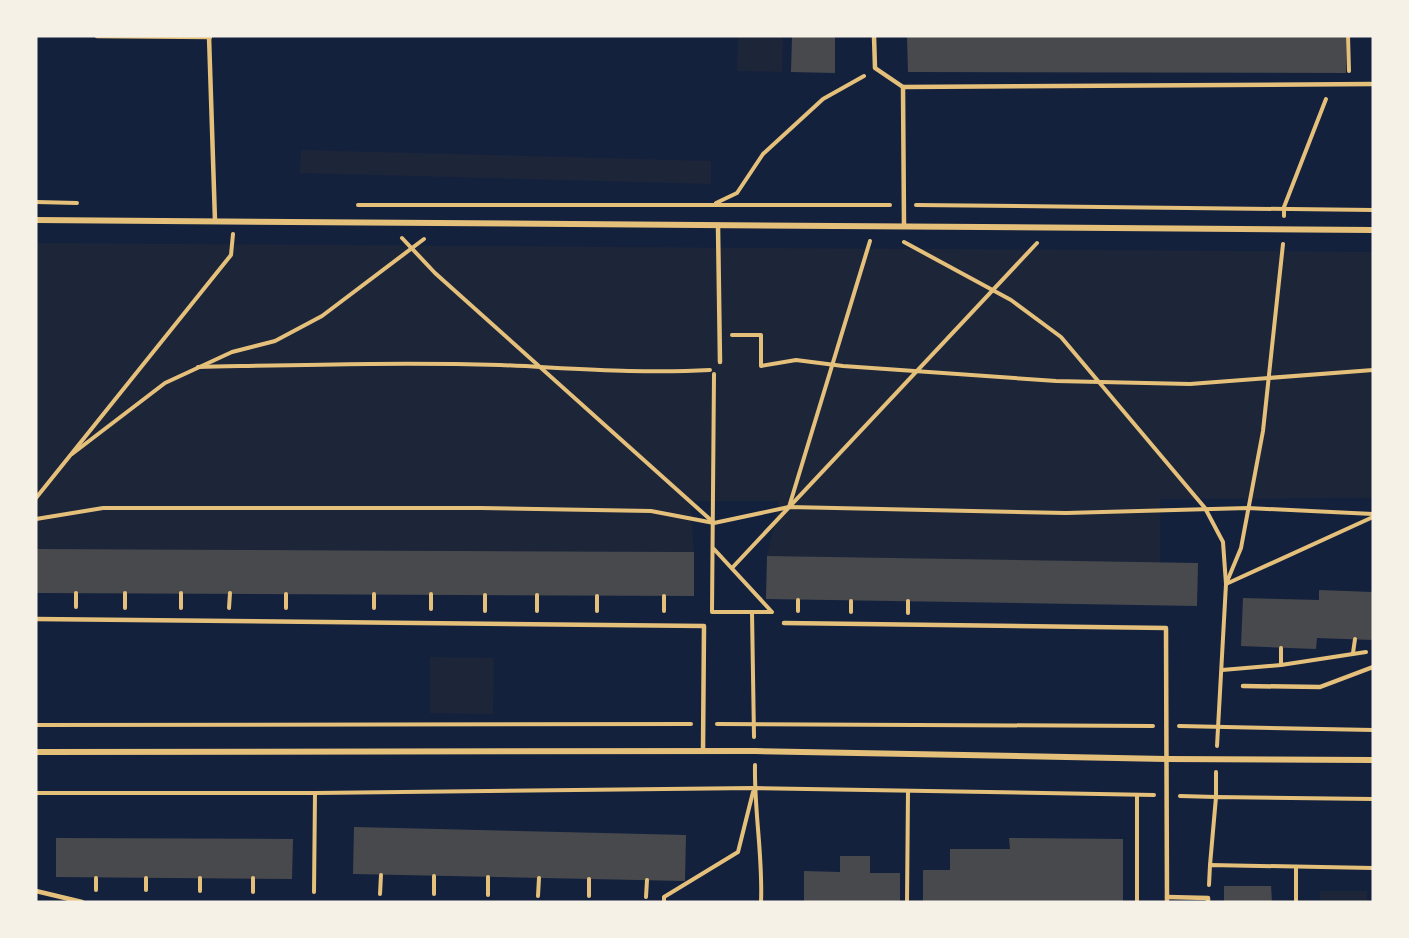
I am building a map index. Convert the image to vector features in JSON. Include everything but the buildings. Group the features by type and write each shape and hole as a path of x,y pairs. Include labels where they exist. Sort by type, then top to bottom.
{"street":[{"path":"36,220 1373,230"},
{"path":"36,752 755,751 1166,759 1373,760"}],"lane":[{"path":"97,36 210,36 215,221"},
{"path":"874,36 875,68 903,87 1373,84"},
{"path":"903,87 904,226"},
{"path":"718,226 720,362"},
{"path":"36,619 704,626 704,751"},
{"path":"784,623 1166,628 1167,900 1208,900"},
{"path":"1243,686 1320,687 1373,667"},
{"path":"36,891 82,902"}],"path":[{"path":"1226,584 1241,548 1263,431 1285,229 1284,207 1331,84 1334,78 1348,78 1348,36"},
{"path":"714,204 737,193 763,154 823,99 875,68"},
{"path":"36,202 83,203"},
{"path":"346,205 714,204 1284,207 1373,210"},
{"path":"370,205 411,249 714,523"},
{"path":"72,454 165,383 232,351 274,341 322,316 411,249 443,223 460,205"},
{"path":"36,498 231,255 234,221"},
{"path":"789,507 874,226 1011,300 1061,337 1206,508 1223,542 1226,584 1216,797 1208,900"},
{"path":"732,568 1051,227"},
{"path":"719,334 761,335 761,366 796,360 916,371 1099,382 1190,384 1373,370"},
{"path":"198,367 406,364 667,373 714,369 712,612 772,612 713,548"},
{"path":"36,519 103,508 480,508 651,511 714,523 789,507 1066,513 1248,508 1373,515"},
{"path":"1226,584 1373,515"},
{"path":"76,593 76,610"},
{"path":"125,593 125,610"},
{"path":"181,593 181,610"},
{"path":"229,610 230,593"},
{"path":"286,594 286,610"},
{"path":"374,594 374,610"},
{"path":"431,594 431,610"},
{"path":"485,595 485,610"},
{"path":"537,595 537,611"},
{"path":"597,596 597,611"},
{"path":"664,596 664,611"},
{"path":"798,600 798,612"},
{"path":"851,601 851,613"},
{"path":"908,601 908,614"},
{"path":"752,612 754,788 762,877 761,902"},
{"path":"1353,653 1355,639"},
{"path":"1281,648 1281,665"},
{"path":"1222,670 1281,665 1353,653 1373,652"},
{"path":"36,725 754,724 1166,726 1373,730"},
{"path":"664,902 664,897 738,852 754,788"},
{"path":"36,793 315,793 754,788 1373,799"},
{"path":"907,902 908,791"},
{"path":"314,892 315,793"},
{"path":"1137,795 1137,902"},
{"path":"1210,865 1373,868"},
{"path":"1296,867 1296,902"},
{"path":"380,894 381,875"},
{"path":"434,876 434,894"},
{"path":"488,877 488,895"},
{"path":"96,878 96,890"},
{"path":"146,878 146,890"},
{"path":"200,878 200,891"},
{"path":"253,878 253,892"},
{"path":"538,896 539,878"},
{"path":"589,879 589,896"},
{"path":"646,897 647,880"}],"shaded area":[{"path":"738,36 783,36 782,72 737,71"},
{"path":"301,150 711,161 711,184 300,173"},
{"path":"36,243 1373,252 1373,498 1160,499 1160,563 767,556 779,501 690,501 694,552 36,549"},
{"path":"430,657 494,658 493,714 430,713"},
{"path":"1320,891 1367,891 1367,902 1320,902"}]}
